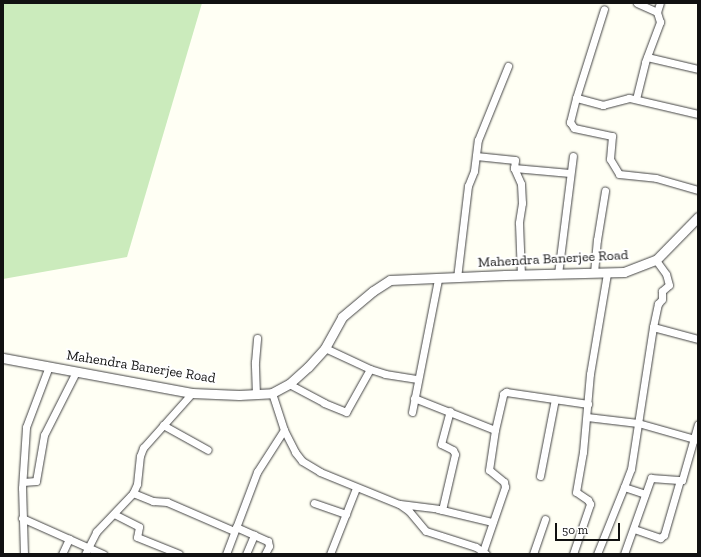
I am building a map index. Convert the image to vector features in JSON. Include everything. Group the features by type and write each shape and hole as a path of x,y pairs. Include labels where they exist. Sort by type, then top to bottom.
{"street":[{"path":"637,3 657,12"},
{"path":"636,99 647,57 660,22 657,12 660,3"},
{"path":"604,9 571,113 571,125 574,128 612,136 610,159 619,174 656,178 698,190"},
{"path":"647,57 698,69"},
{"path":"457,278 468,186 473,174 478,140 508,66"},
{"path":"576,98 603,105 629,98 698,114"},
{"path":"476,156 515,160 514,168 522,184 522,203 518,223 521,274"},
{"path":"558,274 573,156"},
{"path":"514,168 570,173"},
{"path":"594,273 597,240 605,191"},
{"name":"Mahendra Banerjee Road","path":"325,348 342,317 373,291 390,280 521,274 624,272 656,260 698,217"},
{"path":"597,554 631,469 653,327 658,304 662,299 662,291 670,285 666,274 656,260"},
{"path":"573,554 590,504 588,500 576,492 594,346 608,273"},
{"path":"412,412 438,278"},
{"path":"653,327 698,339"},
{"path":"256,394 255,362 257,338"},
{"path":"418,379 386,374 370,369 325,348 289,384 273,392 284,430 295,452 302,461 313,468 356,488 400,504 442,510 492,522"},
{"name":"Mahendra Banerjee Road","path":"3,358 192,392 256,394 273,392"},
{"path":"24,554 22,482 27,420 50,366"},
{"path":"289,384 324,403 346,412 370,369"},
{"path":"22,482 36,481 44,435 76,372"},
{"path":"86,551 96,532 133,493 139,476 141,452 192,392"},
{"path":"400,504 409,511 426,531 476,547 485,552 492,522 505,484 489,470 502,396 505,392 588,404"},
{"path":"414,398 495,430"},
{"path":"540,476 555,399"},
{"path":"442,510 455,454 453,450 440,444 450,411"},
{"path":"586,419 638,423 696,440"},
{"path":"634,529 660,538 664,535 680,480 683,478 696,440 698,424"},
{"path":"163,425 208,450"},
{"path":"226,554 257,472 284,430"},
{"path":"624,554 651,477 680,480"},
{"path":"624,487 645,494"},
{"path":"330,554 356,488"},
{"path":"133,493 153,501 167,502 254,535 269,543 265,554"},
{"path":"314,502 346,514"},
{"path":"114,514 139,527 137,537 179,554"},
{"path":"22,518 69,539 86,551 103,554"},
{"path":"533,554 545,519"},
{"path":"246,554 254,535"},
{"path":"62,554 69,539"}],"green space":[{"path":"3,3 202,3 127,257 3,279"}]}
